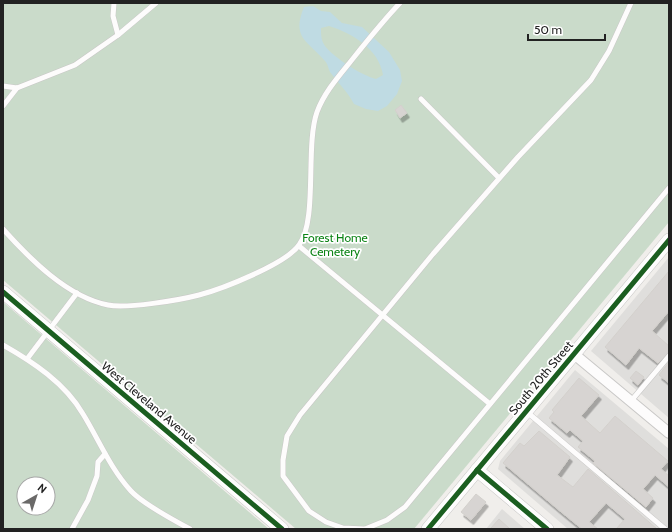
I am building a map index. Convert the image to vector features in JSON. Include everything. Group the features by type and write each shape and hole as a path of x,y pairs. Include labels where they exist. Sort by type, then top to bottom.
{"street":[{"name":"South 20th Street","path":"429,529 669,240"},
{"name":"West Cleveland Avenue","path":"3,292 282,529"},
{"path":"574,354 669,433"},
{"path":"477,470 547,529"}],"lane":[{"path":"114,3 113,16 118,35"},
{"path":"3,86 17,88 75,65 118,35 155,3"},
{"path":"3,229 23,252 49,274 77,293 108,305 128,306 198,295 238,281 280,260 299,246 304,236 308,214 312,136 317,113 332,84 372,33 400,3"},
{"path":"631,3 609,51 591,80 499,178 383,314 300,416 287,436 283,460 283,476 309,511 326,522 343,528 365,529 387,520 405,507 669,188"},
{"path":"3,106 17,88"},
{"path":"421,98 499,178"},
{"path":"299,246 490,404"},
{"path":"27,359 77,293"},
{"path":"3,345 27,359 55,380 82,412 105,454 132,492 190,529"},
{"path":"631,402 669,356"},
{"path":"526,411 665,529"},
{"path":"72,529 88,500 97,476 98,462 105,454"}],"shaded area":[{"path":"669,257 669,418 591,351"},
{"path":"575,370 669,449 669,529 568,529 498,469 500,461"},
{"path":"502,509 525,529 486,529"}],"green space":[{"name":"Forest Home Cemetery","path":"3,3 669,3 669,222 414,529 296,529 3,280"},
{"path":"3,302 269,529 3,529"}],"water":[{"path":"313,6 321,11 330,12 342,23 362,27 389,52 400,70 402,81 397,94 387,106 378,111 366,109 354,104 330,72 326,62 303,38 299,26 300,17 304,7","holes":["329,26 338,29 363,43 370,50 376,57 383,75 376,79 370,77 349,66 329,51 323,42 321,28"]}],"building":[{"path":"401,105 407,113 400,118 395,110"},
{"path":"669,271 669,311 652,331 669,346 669,352 658,363 639,348 626,365 605,347"},
{"path":"669,362 669,383 659,375"},
{"path":"636,371 644,377 638,385 630,378"},
{"path":"579,378 599,395 581,416 600,433 615,416 668,461 661,469 669,476 669,487 655,475 643,489 653,498 646,507 593,463 595,461 578,447 583,441 570,430 567,433 549,418 554,412 552,410"},
{"path":"539,431 570,457 557,475 573,487 588,469 657,529 616,529 625,519 606,503 589,522 598,529 582,529 503,463 520,443 524,446"},
{"path":"476,494 486,502 471,520 461,512"},
{"path":"499,519 510,529 490,529"}],"cycle path":[{"path":"428,529 669,240"},
{"path":"3,292 282,529"},
{"path":"477,470 547,529"}]}
